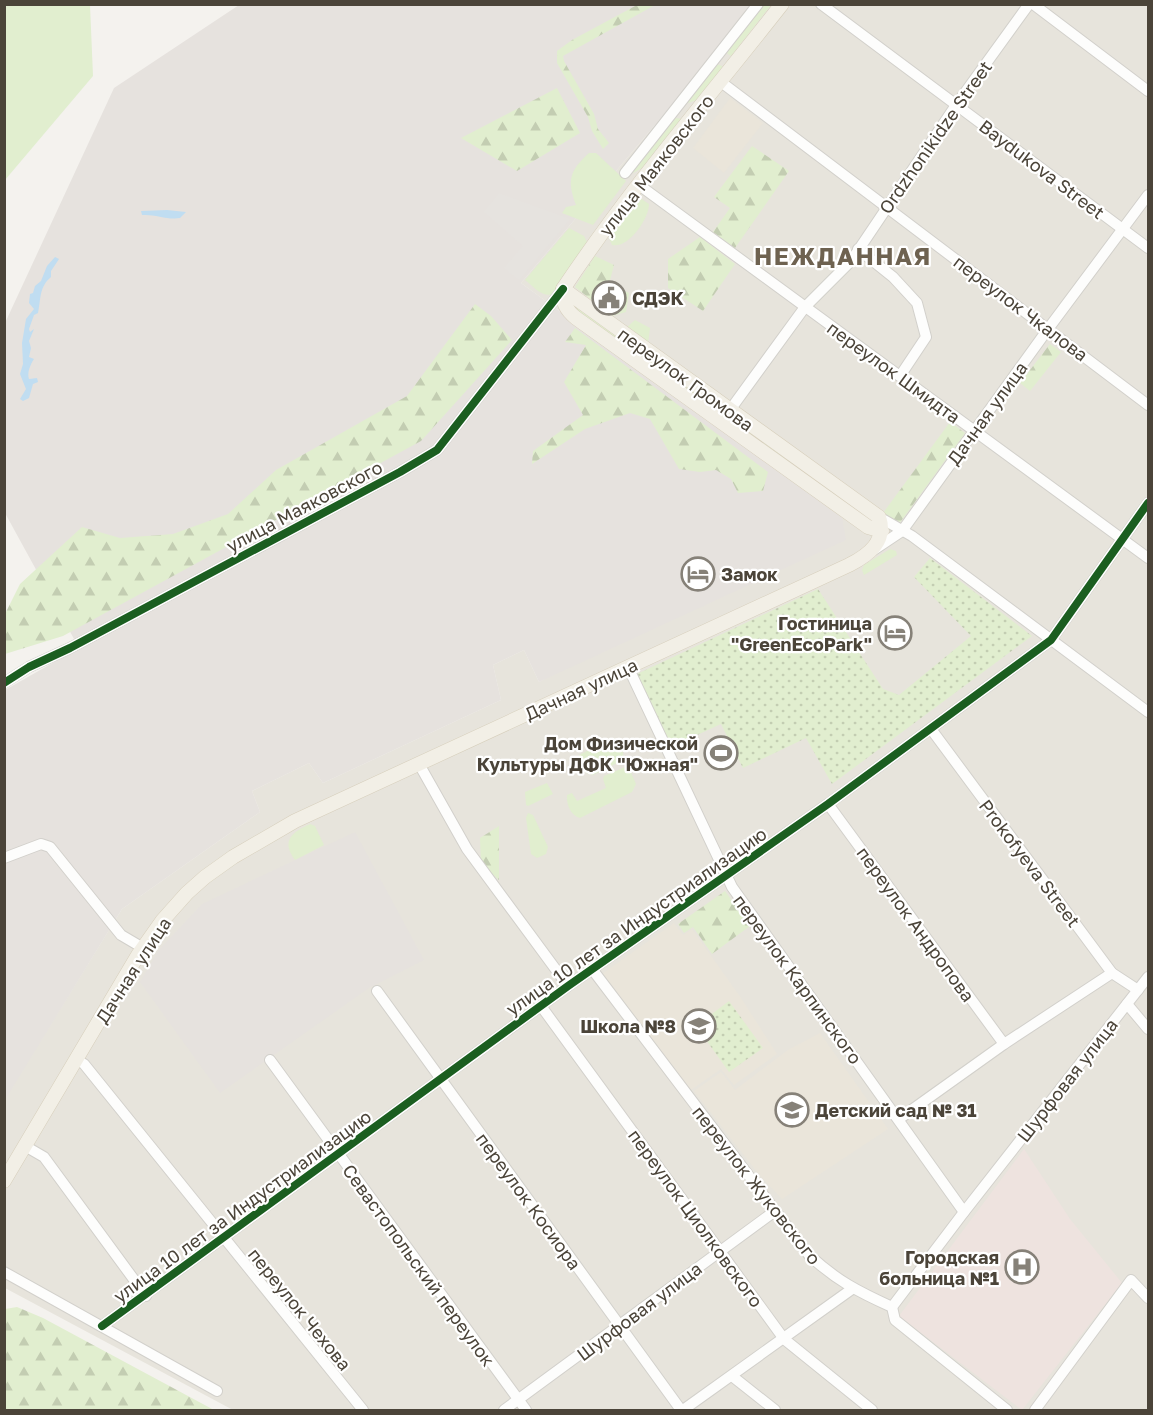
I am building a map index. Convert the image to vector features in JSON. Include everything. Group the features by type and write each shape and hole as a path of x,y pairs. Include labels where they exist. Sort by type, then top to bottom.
{"main road":[{"name":"улица Маяковского","path":"562,290 639,185 782,4"},
{"name":"переулок Громова","path":"562,290 730,410 876,525"},
{"name":"переулок Громова","path":"562,290 564,304 568,312 576,318 876,525"},
{"path":"866,551 876,525"},
{"name":"Дачная улица","path":"4,1181 140,947 187,893 233,857 268,833 311,810 627,664 824,577 858,560 866,551"},
{"name":"Дачная улица","path":"4,1170 23,1145"}],"street":[{"name":"улица Маяковского","path":"625,173 758,4"},
{"name":"Baydukova Street","path":"821,4 1149,248"},
{"name":"Ordzhonikidze Street","path":"730,410 805,307 850,261 956,105 1029,4"},
{"path":"1033,4 1149,91"},
{"name":"переулок Чкалова","path":"721,82 1149,405"},
{"name":"переулок Шмидта","path":"639,185 1149,558"},
{"name":"Дачная улица","path":"866,551 902,531 1048,329 1149,195"},
{"path":"858,249 892,277 917,303 926,337 900,376"},
{"name":"улица Маяковского","path":"4,683 29,667 120,621 437,450 562,290"},
{"name":"улица 10 лет за Индустриализацию","path":"102,1326 225,1239 568,986 828,804 1051,640 1149,503"},
{"name":"переулок Громова","path":"876,525 902,531 912,536 1149,712"},
{"name":"переулок Карпинского","path":"627,664 732,887 964,1212"},
{"name":"Prokofyeva Street","path":"931,729 1112,973 1138,990"},
{"path":"418,761 467,849 568,986"},
{"name":"переулок Андропова","path":"828,804 1004,1044"},
{"path":"4,858 41,844 50,847 121,935 140,947"},
{"name":"переулок Жуковского","path":"592,969 810,1255 828,1273 852,1289 892,1307"},
{"path":"899,1119 1004,1044 1112,973"},
{"name":"Шурфовая улица","path":"892,1307 1149,977"},
{"name":"переулок Косиора","path":"377,991 682,1410"},
{"path":"1127,1004 1149,1029"},
{"name":"переулок Циолковского","path":"541,1006 784,1339 872,1410"},
{"name":"переулок Чехова","path":"74,1059 84,1064 363,1410"},
{"name":"Севастопольский переулок","path":"270,1060 526,1410"},
{"path":"23,1145 44,1157 146,1296"},
{"name":"Шурфовая улица","path":"504,1410 775,1211"},
{"path":"4,1272 217,1391"},
{"path":"1035,1410 1131,1280 1146,1291"},
{"path":"682,1410 852,1289"},
{"path":"892,1307 895,1320 1007,1410"},
{"path":"732,1376 775,1410"}],"shaded area":[{"path":"239,5 754,5 521,283 842,517 846,540 539,682 524,650 493,665 501,700 323,783 309,763 252,791 260,812 122,909 5,1100 5,690 79,648 5,513 5,323 114,88"},
{"path":"754,5 1148,5 1148,1410 233,1410 5,1288 4,1100 122,909 260,812 252,791 309,763 323,783 501,700 493,665 524,650 539,682 842,517 521,283"},
{"path":"730,98 763,123 724,173 693,148"},
{"path":"499,193 570,219 519,280 504,268 523,246 484,212"},
{"path":"355,832 424,960 369,988 220,1093 140,982 158,951 202,904"},
{"name":"Школа №8","path":"674,923 683,935 692,929 777,1054 734,1085 721,1069 688,1092 602,974"},
{"name":"Детский сад № 31","path":"820,1033 888,1129 782,1199 757,1172 694,1091 721,1072 735,1090 788,1050"},
{"name":"Городская больница №1","path":"1024,1149 1070,1219 1122,1283 1022,1410 899,1316"}],"green space":[{"path":"5,4 90,5 93,76 5,180"},
{"path":"637,5 655,5 563,56 594,114 598,129 609,143 603,149 592,131 588,117 557,63 557,51 572,40"},
{"path":"762,5 771,5 731,56 725,52"},
{"path":"717,64 722,66 722,70 700,99 685,104"},
{"path":"557,88 580,133 517,171 461,138"},
{"path":"675,118 684,119 646,166 633,173 635,167"},
{"path":"752,146 789,171 735,248 713,232 730,208 714,197"},
{"path":"589,153 596,153 626,181 593,225 562,213 566,207 576,205 571,189 572,177 577,165"},
{"path":"640,198 649,204 642,225 625,242 612,245 609,238"},
{"path":"569,228 584,236 587,242 554,294 542,293 525,280"},
{"path":"700,237 735,264 703,311 668,288 668,259"},
{"path":"595,256 614,265 609,284 629,293 626,312 612,316 575,287"},
{"path":"475,304 491,316 512,340 421,441 63,636 5,654 5,614 20,584 82,527 120,538 173,534 228,514 276,470 407,396"},
{"path":"578,305 873,516 869,522 575,310"},
{"path":"635,320 650,328 648,344 626,328"},
{"path":"575,328 768,472 763,491 738,493 731,479 716,470 700,472 679,469 650,419 630,413 585,429 532,464 533,451 583,415 564,382 586,345 565,342"},
{"path":"1050,344 1061,352 1030,391 1020,383"},
{"path":"950,422 965,433 899,524 883,513"},
{"path":"890,549 896,551 897,555 864,575 862,570 864,565"},
{"path":"930,558 1032,636 832,784 806,738 743,768 721,724 671,747 637,674 818,589 883,689 899,695 971,636 914,577"},
{"path":"614,738 622,748 623,760 593,775 586,773 579,755"},
{"path":"625,767 629,768 636,784 632,792 580,818 572,812 568,806 567,795 572,793 577,801 606,788 604,776"},
{"path":"547,783 553,794 526,805 525,792"},
{"path":"528,813 533,815 548,847 546,854 537,858 531,854 526,818"},
{"path":"310,824 315,826 324,845 295,860 289,847 290,838 298,830"},
{"path":"499,826 499,880 481,864 480,838"},
{"path":"725,891 750,926 712,954 693,927 684,933 678,924"},
{"path":"729,1001 763,1048 729,1072 696,1026"},
{"path":"17,1307 43,1318 214,1410 5,1410 5,1309"}],"water":[{"path":"141,211 186,212 180,218 166,218 142,215"},
{"path":"55,257 59,259 51,271 51,277 42,289 38,313 34,315 29,329 30,332 34,329 29,341 31,348 29,357 34,359 28,377 29,379 37,378 38,382 33,384 29,398 23,401 20,399 26,389 20,374 23,364 22,343 26,319 34,309 29,303 30,294 33,293 47,266"}],"cycle path":[{"path":"4,683 29,667 70,648 437,450 563,289"},
{"path":"102,1326 568,986 828,804 1051,640 1148,503"}],"place":[{"name":"СДЭК","path":"609,298"},
{"name":"Замок","path":"698,574"},
{"name":"Гостиница \"GreenEcoPark\"","path":"895,633"},
{"name":"Дом Физической Культуры ДФК \"Южная\"","path":"721,753"},
{"name":"Школа №8","path":"699,1026"},
{"name":"Детский сад № 31","path":"792,1110"},
{"name":"Городская больница №1","path":"1022,1267"}],"district":[{"name":"НЕЖДАННАЯ","path":"843,255"}]}
